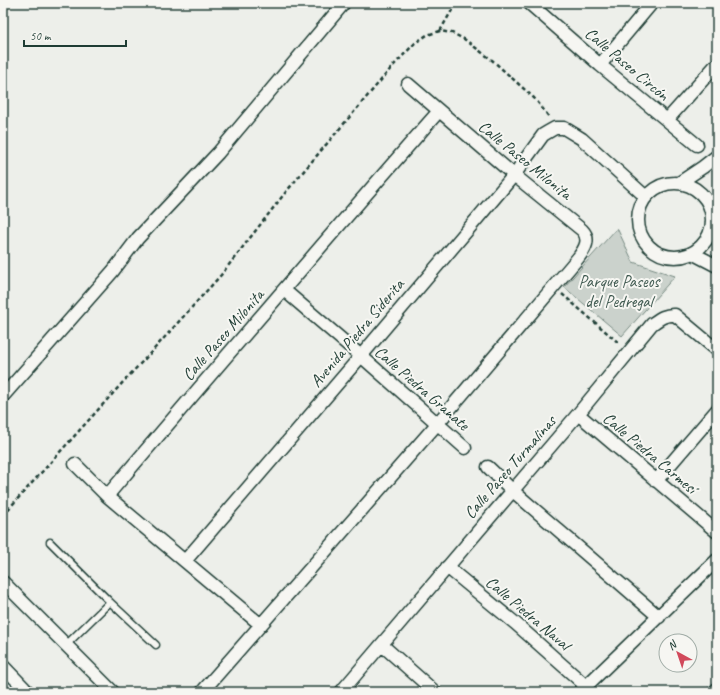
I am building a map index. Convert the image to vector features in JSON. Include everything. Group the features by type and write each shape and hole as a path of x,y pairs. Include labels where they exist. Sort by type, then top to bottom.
{"street":[{"path":"3,396 113,271 138,238 218,154 344,3"},
{"name":"Calle Paseo Circón","path":"529,3 600,65 697,145"},
{"path":"600,65 652,3"},
{"name":"Calle Paseo Circón","path":"667,120 717,64"},
{"path":"408,84 439,111"},
{"name":"Calle Paseo Milonita","path":"107,496 203,382 439,111 514,175 585,232 587,242 584,250 554,287 437,424 202,692"},
{"path":"555,128 564,128 582,139 646,197"},
{"name":"Avenida Piedra Siderita","path":"185,562 514,175 544,135 555,128"},
{"path":"679,183 717,156"},
{"path":"679,183 690,186 700,192 707,202 711,213 713,239 692,253 680,257 667,257 655,252 646,244 639,233 637,221 639,208 646,197 655,189 666,184 679,183"},
{"path":"711,213 717,200"},
{"path":"692,253 717,266"},
{"name":"Calle Piedra Granate","path":"284,290 466,448"},
{"name":"Calle Paseo Turmalinas","path":"341,692 513,491 652,324 659,318 670,314 674,315 717,350"},
{"path":"656,481 717,410"},
{"name":"Calle Piedra Carmesí","path":"578,414 717,532"},
{"path":"75,464 107,496 261,625"},
{"path":"488,467 513,491 659,617"},
{"path":"583,689 717,560"},
{"name":"Calle Piedra Naval","path":"447,567 515,623 583,689"},
{"path":"3,582 113,692"},
{"path":"382,645 435,692"},
{"path":"3,666 28,692"},
{"path":"714,692 717,689"}],"lane":[{"path":"50,542 110,602 156,645"},
{"path":"66,645 110,602"}],"path":[{"path":"440,31 456,3"},
{"path":"3,515 221,274 285,193 393,66 415,43 427,35 440,31 452,33 464,39 492,60 540,105 547,113 555,128"},
{"path":"554,287 629,352"}],"green space":[{"name":"Parque Paseos del Pedregal","path":"617,228 633,262 675,276 622,336 564,287"}]}
